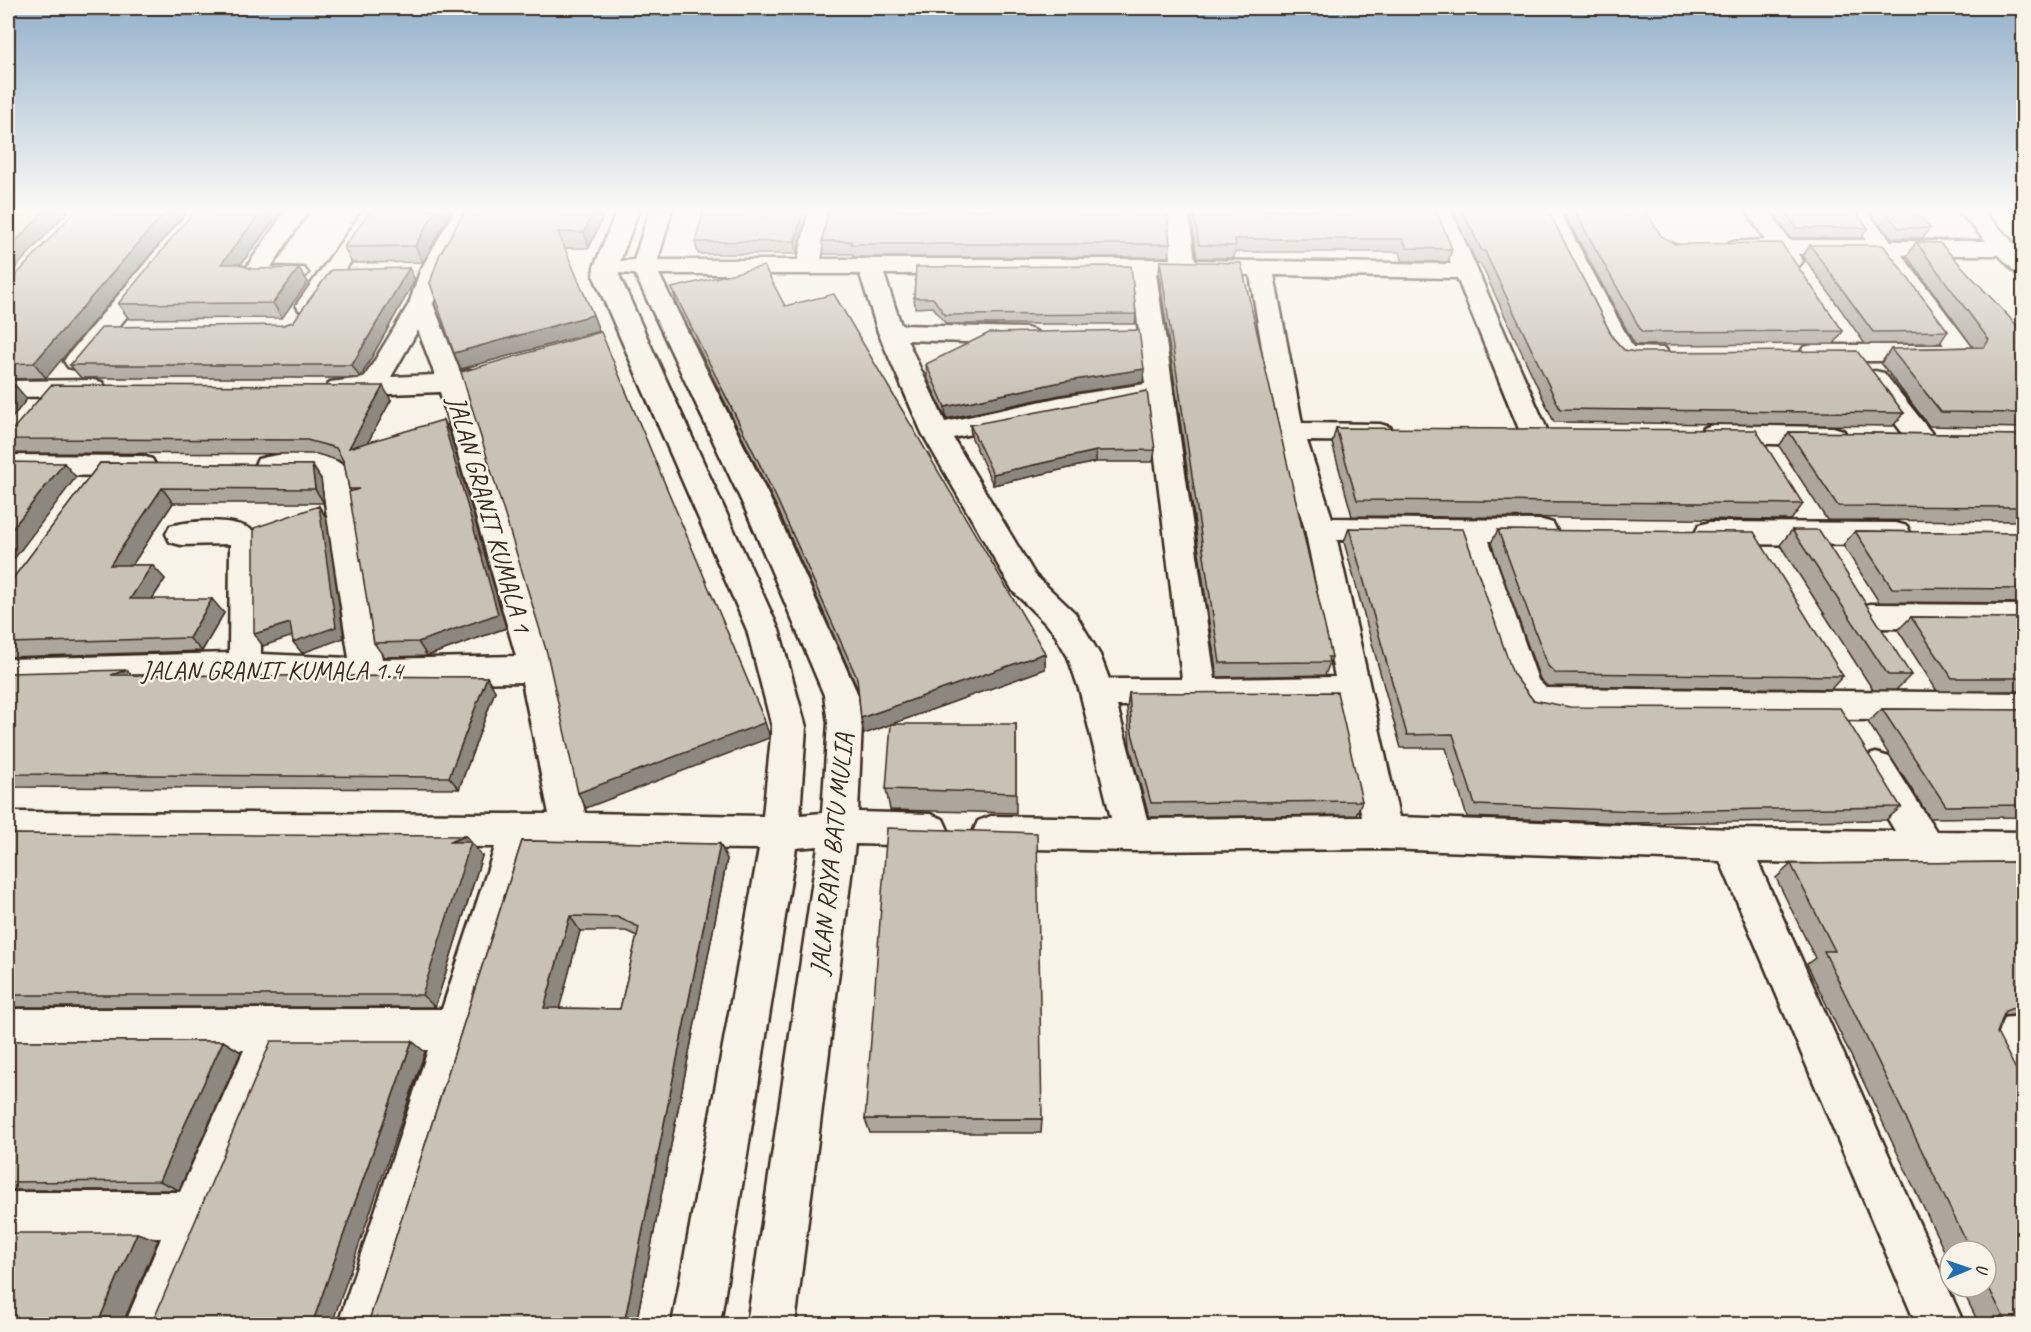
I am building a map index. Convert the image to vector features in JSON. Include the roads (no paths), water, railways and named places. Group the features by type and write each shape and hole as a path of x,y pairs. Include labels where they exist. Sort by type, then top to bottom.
{"street":[{"path":"35,411 150,272"},
{"path":"258,272 260,274 325,272"},
{"path":"295,323 331,272"},
{"path":"372,388 421,304 420,272"},
{"path":"606,272 619,335 766,641 789,727 780,833 696,1324"},
{"name":"JALAN RAYA BATU MULIA","path":"646,272 762,513 841,695 845,723 839,828 771,1324"},
{"path":"872,272 891,332 928,363 936,433 1024,583 1064,622 1084,655 1097,692 1133,835"},
{"path":"1143,272 1141,334 1159,390 1200,693"},
{"path":"1262,272 1290,432 1320,529 1383,833"},
{"path":"1465,272 1535,434"},
{"path":"1581,272 1623,352 1628,355 1676,354"},
{"path":"1799,272 1802,276"},
{"path":"1784,353 1849,343 1963,353 1903,272"},
{"name":"JALAN GRANIT KUMALA 1","path":"421,304 452,383 536,669 570,829"},
{"path":"102,329 136,329"},
{"path":"891,332 984,336 1051,335"},
{"path":"928,363 984,336"},
{"path":"1690,434 1931,437 1849,343"},
{"path":"313,388 372,388 452,383 496,370"},
{"path":"8,388 115,388"},
{"path":"936,433 1061,406 1159,390"},
{"path":"1290,432 1407,433"},
{"path":"1755,434 1774,464"},
{"path":"8,465 173,466"},
{"path":"82,494 102,466"},
{"path":"245,466 316,466 327,467 335,472 368,672"},
{"path":"1799,504 1836,562"},
{"path":"1320,529 1565,532"},
{"path":"1470,531 1524,687 1537,701 1561,704 1846,694 1926,706 2024,707"},
{"path":"181,534 234,533 245,538 245,666"},
{"path":"1683,533 1921,534"},
{"path":"1754,533 1773,563"},
{"path":"1853,589 1889,646"},
{"path":"1870,616 2024,617"},
{"name":"JALAN GRANIT KUMALA 1.4","path":"8,672 245,666 368,672 536,669"},
{"path":"1908,676 1926,706"},
{"path":"1097,692 1200,693 1352,690"},
{"path":"1846,694 1926,848"},
{"path":"8,828 519,831 570,829 780,833 839,828 1133,835 1383,833 1732,845 2024,849"},
{"path":"362,1324 519,831"},
{"path":"1732,845 1940,1324"},
{"path":"8,1029 273,1032 457,1030"},
{"path":"149,1324 193,1215 273,1032"},
{"path":"2024,1037 2000,1039 1999,1045 2024,1091"},
{"path":"8,1215 193,1215"}]}
